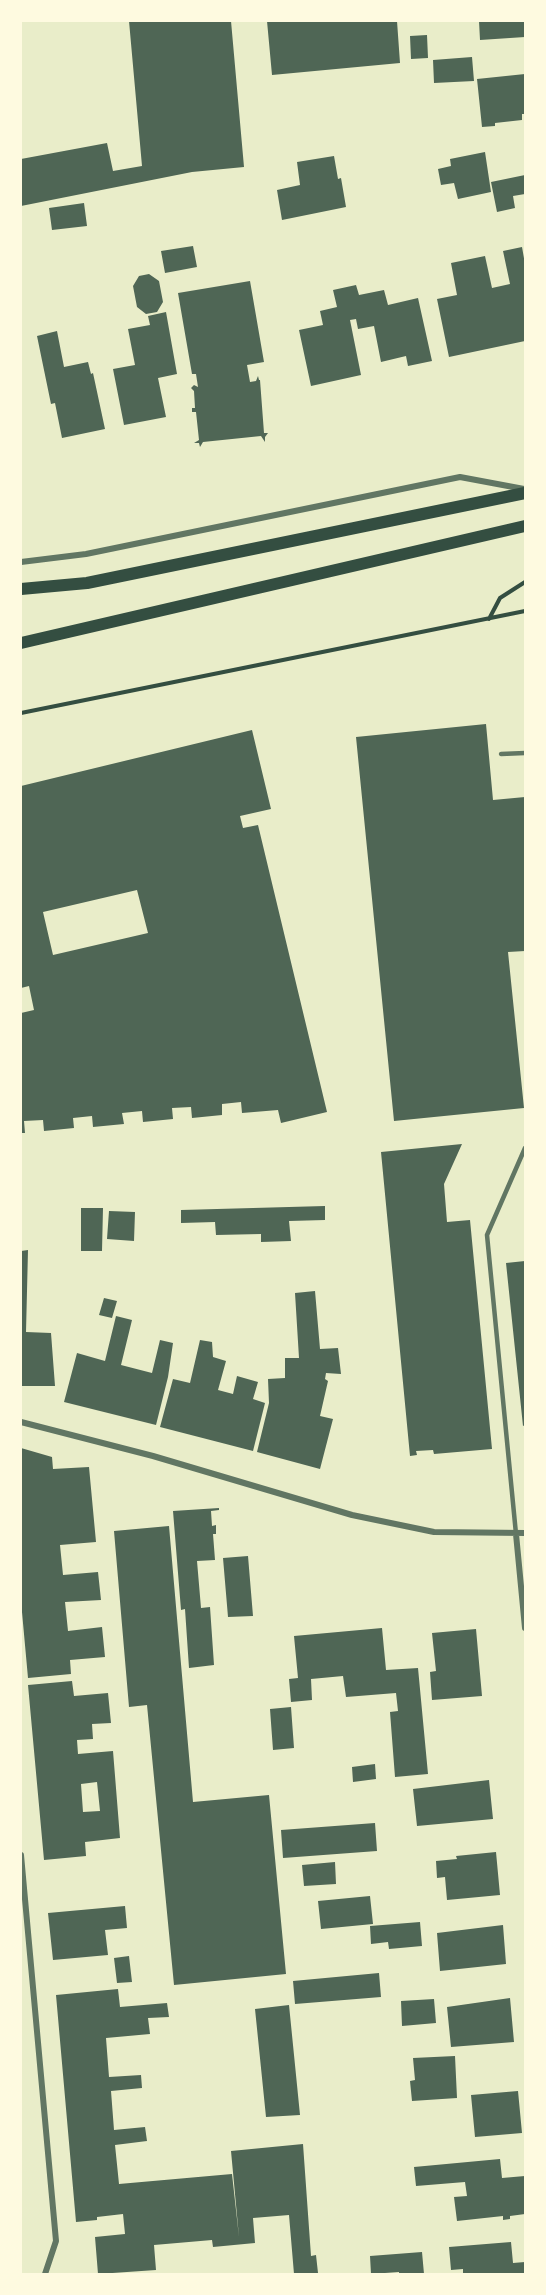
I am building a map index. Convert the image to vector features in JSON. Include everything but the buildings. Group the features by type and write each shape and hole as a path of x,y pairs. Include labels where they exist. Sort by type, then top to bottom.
{"main road":[{"path":"21,589 87,583 525,492"},
{"path":"21,642 525,526"}],"street":[{"path":"21,562 86,554 459,477 525,492"},
{"path":"21,1422 153,1456 352,1515 434,1532 525,1533"},
{"path":"516,1534 525,1628"},
{"path":"21,1855 56,2241 45,2274"}],"lane":[{"path":"501,754 525,753"},
{"path":"516,1534 487,1235 525,1148"}],"path":[{"path":"489,619 500,598 525,582"},
{"path":"21,713 525,611"}]}
